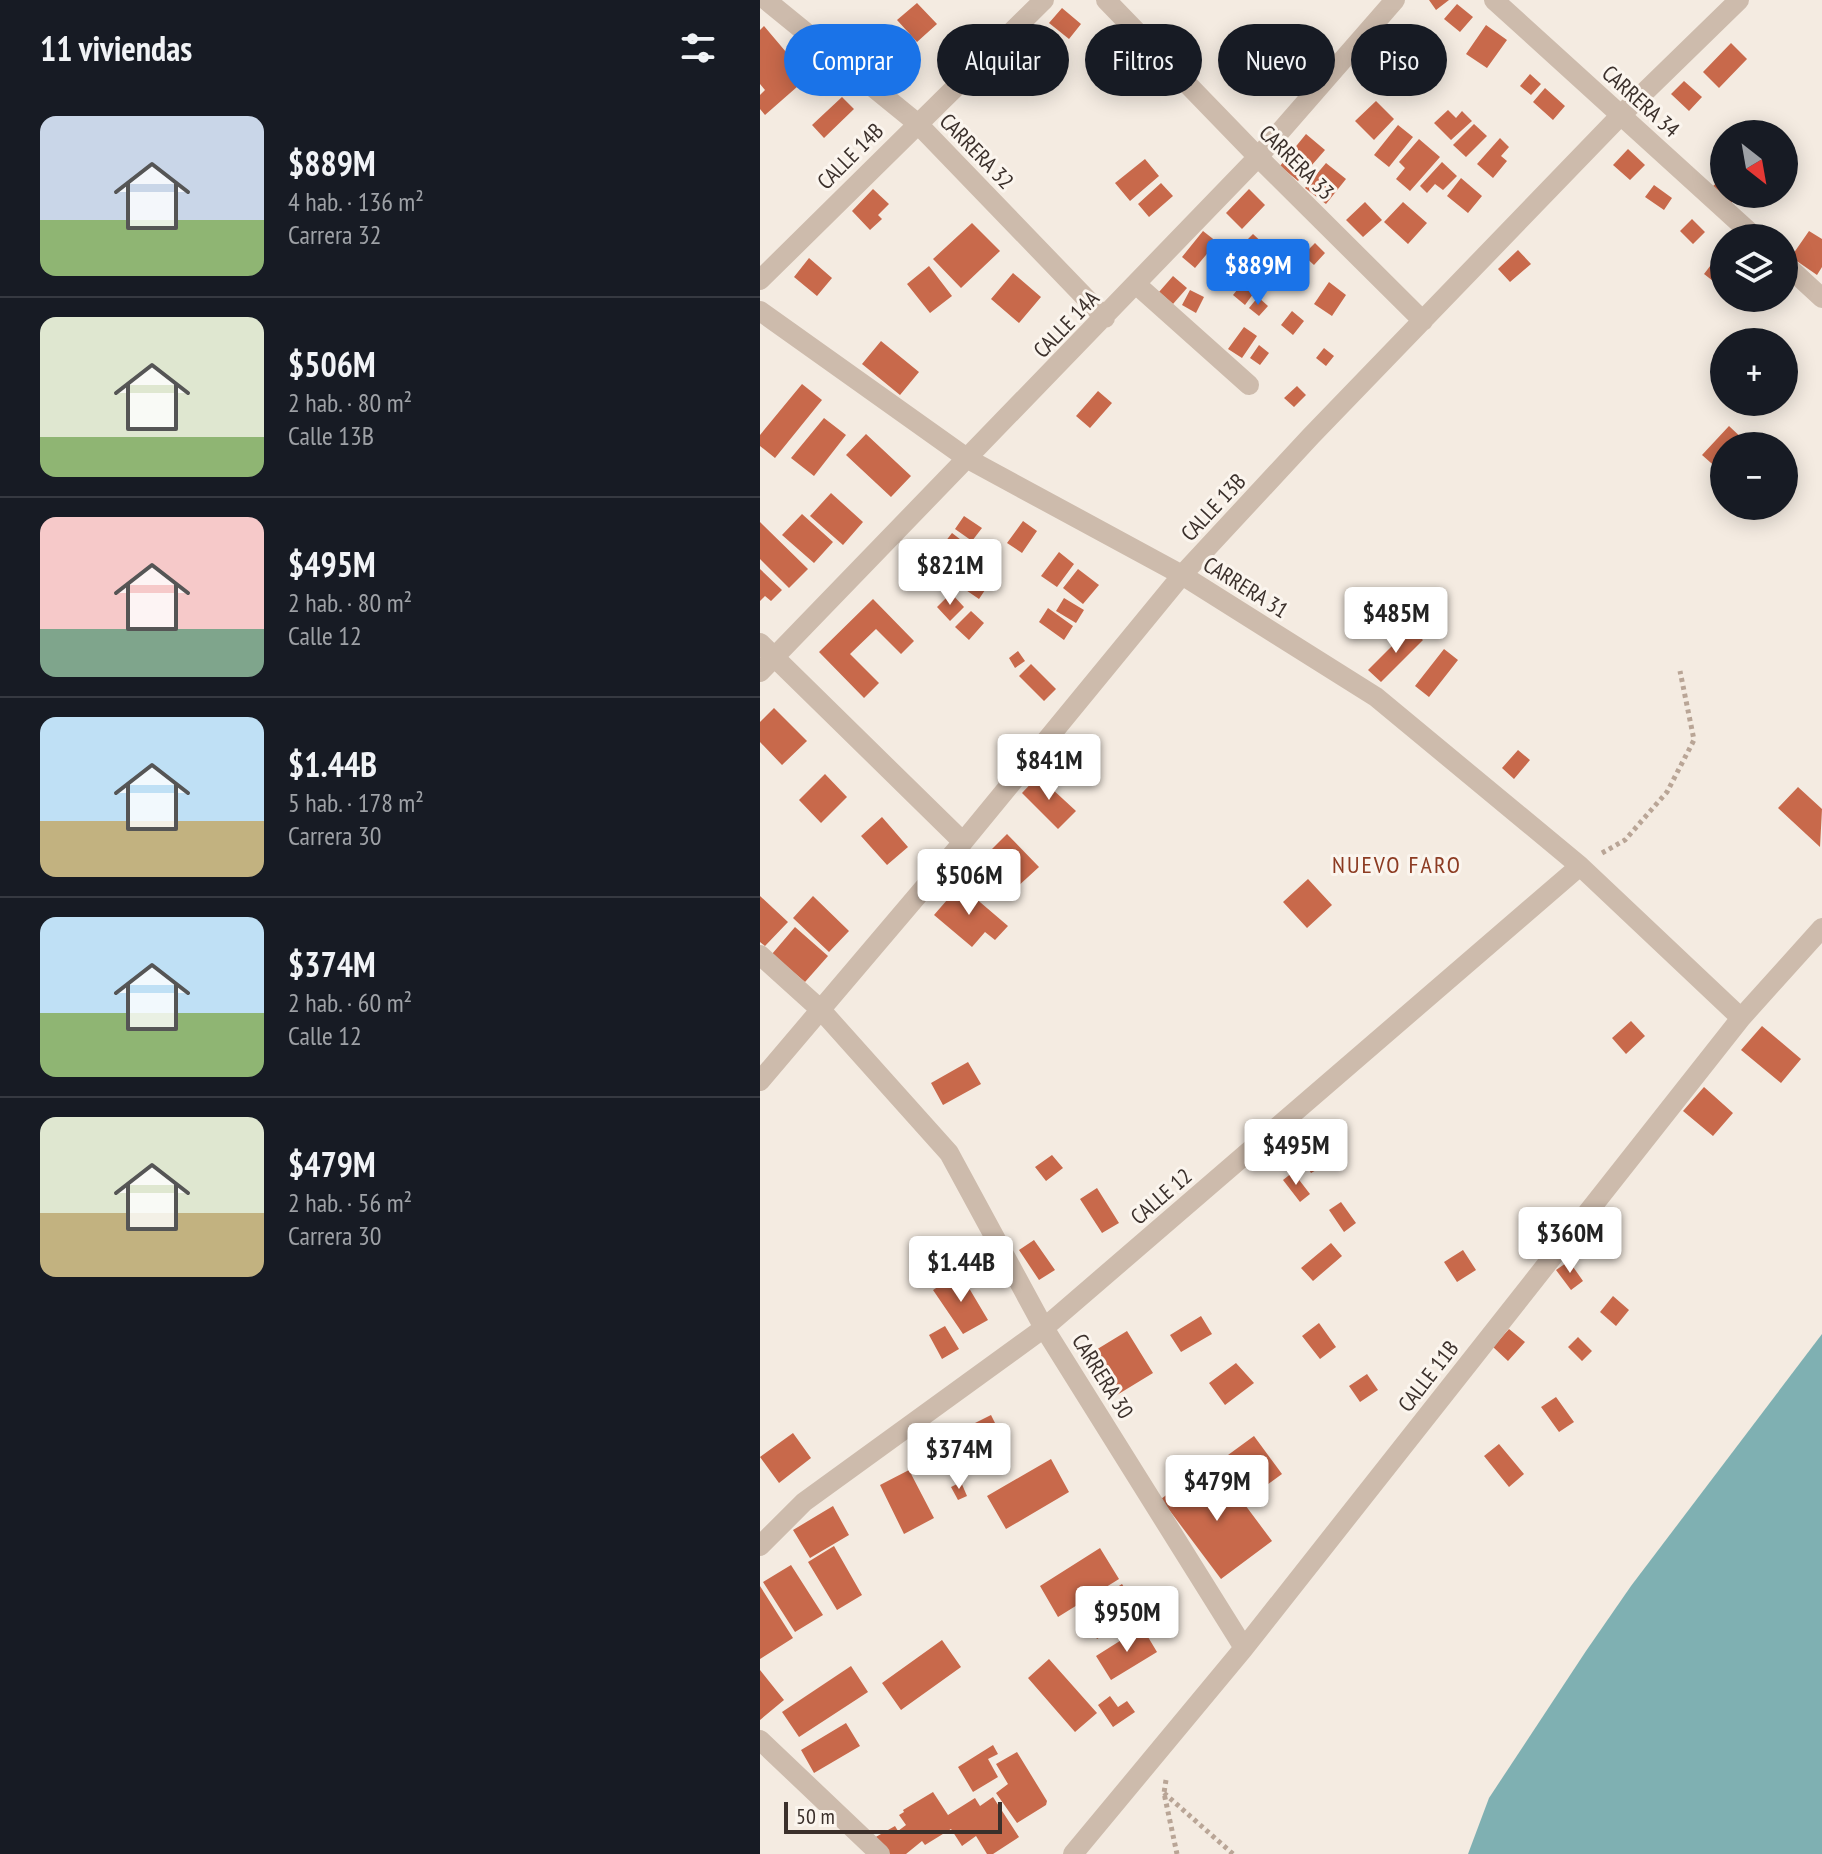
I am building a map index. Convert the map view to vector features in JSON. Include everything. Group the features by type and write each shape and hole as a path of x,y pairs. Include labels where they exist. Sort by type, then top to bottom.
{"street":[{"name":"CARRERA 32","path":"766,0 917,123 1105,318"},
{"name":"CALLE 14B","path":"760,280 1044,0"},
{"name":"CARRERA 33","path":"1106,0 1423,321"},
{"name":"CALLE 14A","path":"765,658 968,459 1137,285 1258,157 1395,0"},
{"name":"CARRERA 34","path":"1494,0 1741,224"},
{"name":"CALLE 13B","path":"760,1081 963,842 1182,575 1621,115 1739,0"},
{"path":"1798,276 1822,298"},
{"path":"1137,285 1249,385"},
{"name":"CARRERA 31","path":"760,311 968,459 1182,575 1376,697 1580,866 1741,1018"},
{"path":"765,658 963,842"},
{"name":"CALLE 12","path":"760,1546 804,1502 1044,1328 1580,866"},
{"name":"CALLE 11B","path":"1073,1854 1244,1648 1741,1018 1822,928"},
{"name":"CARRERA 30","path":"760,955 821,1010 949,1153 1044,1328 1244,1648"},
{"path":"760,1740 880,1854"}],"path":[{"path":"1580,866 1625,840 1667,792 1694,740 1680,671"},
{"path":"1176,1728 1164,1793 1177,1854"},
{"path":"1164,1793 1233,1854"}],"water":[{"path":"1822,1334 1822,1854 1468,1854 1489,1798 1586,1651 1631,1586"}],"building":[{"path":"1429,0 1449,0 1436,10"},
{"path":"917,3 937,24 921,38 921,24 901,24 897,20"},
{"path":"1457,4 1473,17 1460,32 1444,19"},
{"path":"1062,8 1081,24 1069,39 1069,24 1049,23"},
{"path":"1486,25 1507,40 1487,68 1466,54"},
{"path":"764,26 784,50 784,96 787,96 765,115 760,109 760,95 765,90 760,84 760,30"},
{"path":"1731,43 1747,59 1719,88 1703,72"},
{"path":"1530,74 1541,84 1531,95 1520,86"},
{"path":"1684,81 1702,97 1689,111 1671,94"},
{"path":"1545,88 1565,106 1553,120 1533,102"},
{"path":"842,97 854,109 824,138 812,125"},
{"path":"1376,101 1394,119 1374,140 1355,121"},
{"path":"1448,110 1456,118 1462,111 1472,121 1451,140 1434,123"},
{"path":"1474,124 1487,136 1466,157 1453,145"},
{"path":"1398,125 1413,137 1389,167 1374,155"},
{"path":"1306,134 1325,150 1298,181 1280,166"},
{"path":"1500,138 1509,147 1501,156 1507,161 1493,178 1477,164"},
{"path":"1419,139 1440,157 1410,191 1396,179 1405,168 1399,162"},
{"path":"1628,149 1645,165 1630,180 1613,165"},
{"path":"1145,159 1159,176 1130,201 1115,183"},
{"path":"1442,162 1457,176 1443,190 1435,184 1427,193 1420,186"},
{"path":"1326,163 1346,179 1326,204 1305,188"},
{"path":"1461,178 1482,196 1468,213 1447,196"},
{"path":"1161,183 1173,196 1149,217 1138,204"},
{"path":"1654,185 1672,198 1664,210 1645,197"},
{"path":"873,189 889,204 878,215 882,219 870,230 852,211"},
{"path":"1249,189 1265,205 1242,229 1226,213"},
{"path":"1365,202 1382,220 1363,237 1346,220"},
{"path":"1403,202 1427,223 1408,244 1384,222"},
{"path":"1692,219 1705,232 1693,244 1680,231"},
{"path":"972,223 1000,251 961,288 933,259"},
{"path":"1203,231 1217,242 1195,268 1182,257"},
{"path":"1809,231 1822,239 1822,267 1817,275 1798,262 1798,247"},
{"path":"1253,234 1267,247 1259,255 1245,242"},
{"path":"1315,243 1325,253 1314,265 1303,255"},
{"path":"1518,250 1531,264 1510,282 1498,269"},
{"path":"809,258 832,278 817,296 794,277"},
{"path":"929,266 952,296 930,313 907,284"},
{"path":"1223,266 1237,277 1228,289 1214,278"},
{"path":"1013,273 1041,297 1019,323 991,299"},
{"path":"1173,276 1187,288 1173,304 1159,292"},
{"path":"1245,280 1256,290 1245,305 1233,295"},
{"path":"1329,282 1346,295 1332,316 1314,304"},
{"path":"1190,290 1204,297 1196,313 1182,305"},
{"path":"1258,297 1268,306 1259,316 1249,308"},
{"path":"1292,311 1304,321 1293,335 1281,325"},
{"path":"1244,327 1257,336 1242,358 1228,349"},
{"path":"881,341 919,372 900,395 862,364"},
{"path":"1259,345 1269,353 1260,365 1250,358"},
{"path":"1324,348 1334,356 1326,366 1316,358"},
{"path":"802,384 822,400 775,458 760,446 760,435"},
{"path":"1297,386 1306,395 1294,407 1284,398"},
{"path":"1098,391 1112,403 1090,428 1076,416"},
{"path":"824,418 846,435 814,476 791,458"},
{"path":"866,434 911,476 891,497 846,455"},
{"path":"1710,446 1710,462 1702,455"},
{"path":"831,493 863,522 843,545 810,516"},
{"path":"802,514 833,542 814,563 782,535"},
{"path":"964,516 982,528 972,541 955,529"},
{"path":"1023,521 1037,531 1022,553 1007,543"},
{"path":"760,522 808,569 789,588 760,559"},
{"path":"952,533 969,546 962,556 945,542"},
{"path":"1059,552 1074,564 1057,587 1041,576"},
{"path":"760,569 782,590 771,601 765,596 760,601"},
{"path":"1078,569 1099,585 1083,604 1063,588"},
{"path":"966,572 987,587 979,599 957,584"},
{"path":"951,593 964,607 950,621 937,607"},
{"path":"1064,598 1084,610 1076,623 1056,611"},
{"path":"873,599 914,641 901,654 876,629 850,654 879,683 864,698 819,652"},
{"path":"1048,608 1073,626 1064,640 1039,622"},
{"path":"971,611 984,623 969,640 955,627"},
{"path":"1410,628 1423,640 1381,682 1368,670"},
{"path":"1444,649 1458,660 1429,697 1415,686"},
{"path":"1018,651 1025,661 1015,668 1009,658"},
{"path":"1031,664 1056,689 1044,701 1019,676"},
{"path":"774,708 807,741 782,765 760,742 760,722"},
{"path":"1518,750 1530,760 1514,779 1502,768"},
{"path":"825,774 847,797 821,823 799,800"},
{"path":"1038,776 1076,811 1058,829 1022,793"},
{"path":"1798,787 1822,809 1820,847 1778,808"},
{"path":"882,817 908,847 887,865 861,836"},
{"path":"1007,834 1039,867 1015,889 984,857"},
{"path":"1308,879 1332,905 1307,928 1283,902"},
{"path":"960,885 1008,926 995,940 985,932 972,947 934,915"},
{"path":"760,896 788,922 765,946 760,942"},
{"path":"813,896 849,931 829,952 793,918"},
{"path":"795,927 828,956 805,982 772,954"},
{"path":"1631,1021 1645,1036 1626,1054 1612,1038"},
{"path":"1762,1026 1801,1059 1781,1083 1741,1050"},
{"path":"968,1062 981,1084 943,1105 931,1083"},
{"path":"1704,1087 1733,1113 1713,1136 1683,1111"},
{"path":"1319,1134 1334,1160 1311,1173 1296,1147"},
{"path":"1052,1155 1063,1168 1046,1181 1035,1167"},
{"path":"1293,1172 1310,1194 1300,1202 1283,1180"},
{"path":"1097,1188 1119,1223 1102,1233 1080,1199"},
{"path":"1341,1202 1356,1223 1344,1232 1329,1210"},
{"path":"1034,1240 1055,1270 1039,1280 1019,1250"},
{"path":"1331,1243 1342,1256 1313,1281 1301,1268"},
{"path":"1463,1250 1476,1270 1457,1282 1444,1262"},
{"path":"1569,1261 1583,1281 1571,1290 1556,1270"},
{"path":"960,1273 988,1320 963,1334 933,1290"},
{"path":"1613,1296 1629,1310 1616,1326 1600,1312"},
{"path":"1201,1316 1212,1334 1181,1352 1170,1335"},
{"path":"1319,1323 1336,1347 1320,1359 1302,1336"},
{"path":"945,1326 959,1349 942,1359 929,1335"},
{"path":"1509,1329 1525,1342 1508,1361 1493,1347"},
{"path":"1127,1331 1153,1373 1112,1398 1086,1356"},
{"path":"1578,1337 1592,1351 1582,1361 1568,1347"},
{"path":"1236,1363 1254,1383 1225,1405 1209,1383"},
{"path":"1367,1374 1378,1390 1360,1402 1349,1386"},
{"path":"1556,1397 1574,1422 1559,1432 1541,1407"},
{"path":"991,1415 1009,1451 993,1458 975,1423"},
{"path":"793,1433 811,1458 779,1483 760,1457"},
{"path":"1254,1436 1282,1474 1256,1493 1228,1455"},
{"path":"1499,1444 1524,1474 1509,1487 1484,1456"},
{"path":"1051,1459 1069,1492 1006,1529 987,1496"},
{"path":"1201,1469 1217,1490 1228,1482 1272,1541 1221,1579 1161,1499"},
{"path":"909,1470 934,1518 904,1534 880,1485"},
{"path":"961,1482 967,1496 958,1500 951,1487"},
{"path":"833,1506 849,1535 810,1558 793,1530"},
{"path":"834,1546 862,1595 837,1610 808,1562"},
{"path":"1100,1548 1119,1579 1058,1617 1040,1586"},
{"path":"791,1565 823,1615 795,1632 763,1582"},
{"path":"1122,1584 1140,1613 1097,1639 1079,1611"},
{"path":"760,1586 793,1638 760,1659"},
{"path":"1142,1627 1157,1652 1111,1680 1096,1656"},
{"path":"942,1640 961,1667 901,1710 882,1683"},
{"path":"1049,1659 1097,1713 1075,1732 1028,1678"},
{"path":"851,1666 868,1692 799,1737 782,1712"},
{"path":"760,1670 784,1700 760,1720"},
{"path":"1110,1696 1118,1707 1127,1701 1135,1712 1113,1727 1098,1705"},
{"path":"846,1723 860,1746 814,1773 801,1750"},
{"path":"993,1745 998,1754 988,1759 998,1777 973,1792 958,1767"},
{"path":"1017,1752 1047,1801 1046,1805 1017,1823 996,1793 1008,1784 996,1764"},
{"path":"933,1792 948,1815 975,1798 980,1806 993,1797 1019,1837 993,1854 987,1854 976,1836 962,1846 951,1829 925,1845 922,1841 906,1854 884,1854 874,1838 895,1826 898,1831 906,1825 899,1815 903,1810"}],"district":[{"name":"NUEVO FARO","path":"1397,864"}]}
